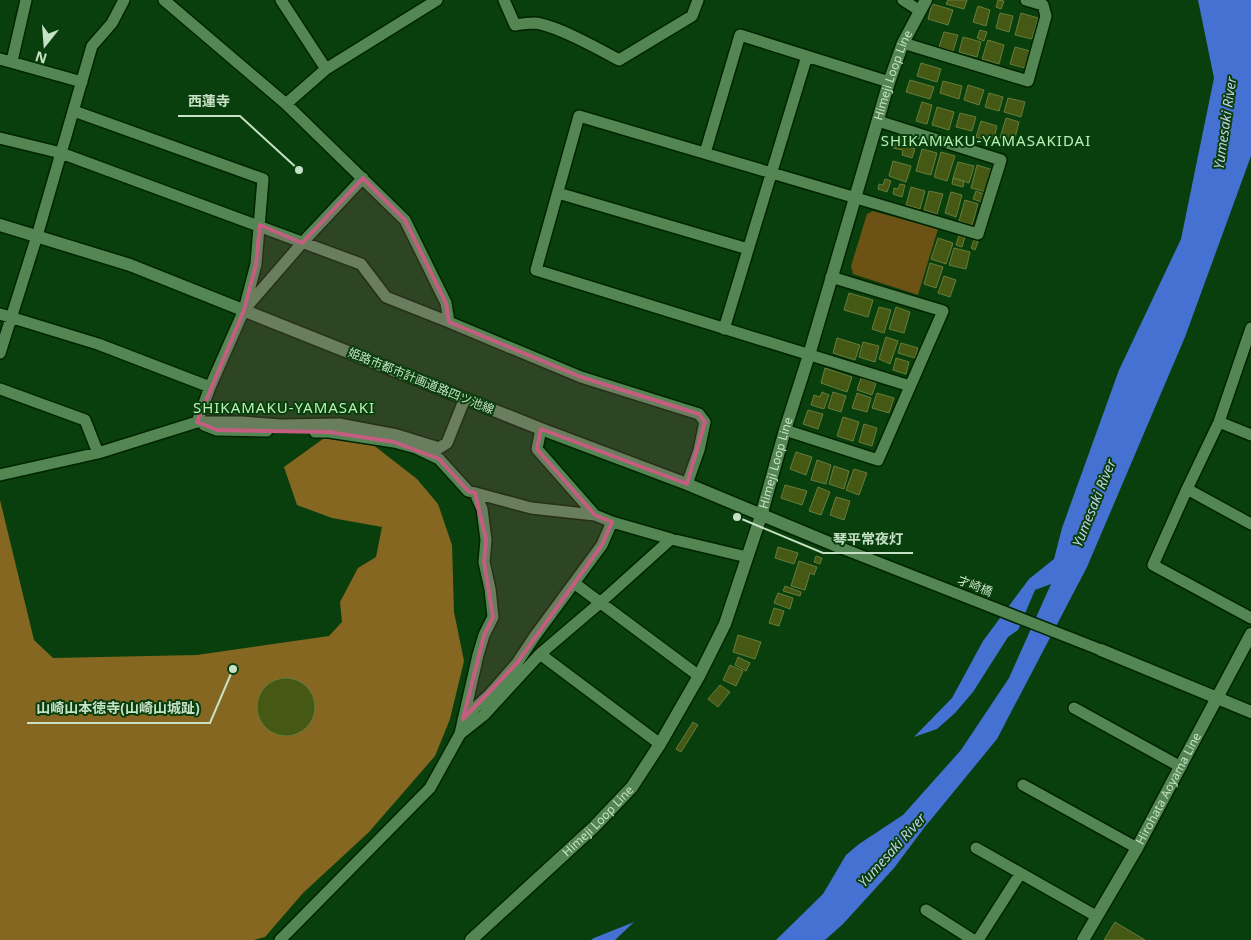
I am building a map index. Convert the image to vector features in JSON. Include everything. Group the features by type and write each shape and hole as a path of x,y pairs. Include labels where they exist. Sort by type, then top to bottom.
{"main road":[{"name":"Himeji Loop Line","path":"471,940 594,827 632,786 660,744 699,676 725,624 762,516 785,430 809,355 889,82 903,43 923,5"},
{"name":"姫路市都市計画道路四ツ池線","path":"0,225 130,265 541,429 686,484 838,547"},
{"name":"Hirohata Aoyama Line","path":"1083,940 1137,848 1251,634"},
{"path":"1101,650 1251,712"}],"street":[{"path":"12,61 26,0"},
{"path":"0,353 37,236 92,46 112,23 124,0"},
{"path":"164,0 286,104 405,220 446,303 449,322"},
{"path":"280,0 326,69"},
{"path":"286,104 326,69 437,0"},
{"path":"504,0 515,25 536,23 554,29 596,47 619,60 692,16 698,0"},
{"path":"902,0 923,5"},
{"path":"903,43 1028,81 1046,16 1042,4 1026,0"},
{"path":"706,153 740,35 889,82"},
{"path":"724,329 807,56"},
{"path":"0,59 82,82"},
{"path":"74,111 263,179 256,264 244,310 210,387 198,422"},
{"path":"878,121 1001,160 978,234 579,116 536,270 910,386"},
{"path":"0,138 61,153 260,225 302,243 361,264 386,297 581,377 699,414 705,422 699,450 686,484"},
{"path":"244,310 302,243 363,178"},
{"path":"558,193 748,249"},
{"path":"785,430 878,460 943,310 831,277"},
{"path":"0,314 98,344 210,387"},
{"path":"1251,328 1219,422 1153,565 1251,618"},
{"path":"0,389 85,420 98,453"},
{"path":"0,475 98,453 198,422 241,422 281,425 339,424 397,435 439,448 447,443 465,398"},
{"path":"198,422 217,430 329,432 394,442 416,448 439,459 468,491 474,493 530,508 595,515 612,522 671,539 747,557"},
{"path":"1219,422 1251,434"},
{"path":"541,429 537,449 595,515"},
{"path":"1187,489 1251,524"},
{"path":"280,940 430,788 460,734 480,648 493,617 490,589 484,562 486,540 482,509 474,493"},
{"path":"460,734 484,715 521,666 535,636 602,545 612,522"},
{"path":"463,719 521,666 540,654 671,539"},
{"name":"才崎橋","path":"838,547 1101,650"},
{"path":"574,583 699,676"},
{"path":"540,654 660,744"},
{"path":"1074,708 1181,767"},
{"path":"1023,785 1137,848"},
{"path":"976,848 1096,916"},
{"path":"978,940 1020,874"},
{"path":"926,910 973,940"}],"highlighted area":[{"path":"363,178 405,220 446,303 449,322 581,377 699,414 705,422 687,484 541,429 537,449 595,515 612,522 602,545 517,663 463,719 484,635 493,617 484,562 486,540 475,493 468,491 439,459 394,442 329,432 217,430 197,422 244,310 256,264 260,225 302,243"}],"shaded area":[{"path":"873,211 938,229 918,295 853,274 851,266 867,214"},
{"path":"327,436 372,444 417,479 438,504 452,545 454,612 464,661 450,719 435,756 369,832 303,893 265,937 254,940 0,940 0,500 34,640 53,658 197,655 329,636 342,622 340,602 358,568 376,557 382,527 332,518 297,505 284,467"}],"water":[{"name":"Yumesaki River","path":"1198,0 1251,0 1251,156 1185,337 1087,567 997,739 924,828 894,868 843,924 825,940 776,940 823,894 846,855 859,844 903,815 961,750 1009,678 1051,584 1035,590 1018,630 1008,637 973,692 955,713 937,729 914,737 952,698 983,641 1029,579 1054,559 1062,528 1119,370 1181,239 1214,78"},
{"path":"634,922 615,940 591,940 594,938"}],"building":[{"path":"948,0 967,0 964,9 946,4"},
{"path":"998,0 1004,1 1001,9 996,7"},
{"path":"932,4 953,10 948,25 928,19"},
{"path":"978,6 990,10 986,26 973,22"},
{"path":"1000,13 1013,16 1009,32 996,28"},
{"path":"1021,13 1038,18 1032,39 1015,35"},
{"path":"980,30 987,32 984,41 977,38"},
{"path":"944,32 958,35 953,51 939,47"},
{"path":"963,37 981,42 977,57 959,52"},
{"path":"988,40 1004,45 999,64 982,59"},
{"path":"1015,47 1030,51 1025,68 1010,64"},
{"path":"921,63 941,69 937,82 917,76"},
{"path":"910,80 934,87 930,99 906,92"},
{"path":"943,81 962,86 959,99 940,93"},
{"path":"968,85 984,90 979,105 964,100"},
{"path":"989,93 1003,97 999,111 985,107"},
{"path":"1008,98 1025,102 1021,117 1004,112"},
{"path":"922,102 932,105 927,124 916,121"},
{"path":"937,107 954,112 949,130 932,125"},
{"path":"960,113 976,117 972,131 956,127"},
{"path":"1006,118 1019,122 1014,142 1000,138"},
{"path":"981,121 997,126 993,142 976,137"},
{"path":"896,138 907,141 906,146 915,149 912,158 902,155 903,150 893,148"},
{"path":"922,149 937,153 931,175 916,171"},
{"path":"941,152 955,156 947,181 934,177"},
{"path":"893,161 911,166 906,182 889,176"},
{"path":"958,162 974,166 969,183 953,178"},
{"path":"977,165 993,170 987,192 971,188"},
{"path":"953,178 964,181 963,187 952,184"},
{"path":"885,179 891,181 887,192 878,189 879,184 883,185"},
{"path":"900,184 905,185 902,197 893,194 894,188 898,189"},
{"path":"911,187 925,191 920,209 906,205"},
{"path":"929,191 943,194 937,214 924,210"},
{"path":"976,191 984,194 981,202 973,199"},
{"path":"951,192 962,195 956,217 945,213"},
{"path":"965,200 978,204 972,225 959,221"},
{"path":"959,235 965,237 962,247 956,245"},
{"path":"938,238 953,243 946,264 931,259"},
{"path":"974,240 978,242 975,250 971,248"},
{"path":"954,248 970,252 966,269 949,265"},
{"path":"930,263 943,267 936,288 924,284"},
{"path":"944,276 956,280 950,297 938,293"},
{"path":"849,293 873,300 868,317 844,310"},
{"path":"879,307 891,310 884,333 872,329"},
{"path":"896,307 910,312 904,333 889,329"},
{"path":"886,337 898,341 890,364 879,359"},
{"path":"837,338 860,345 855,360 833,353"},
{"path":"863,342 879,346 875,362 859,357"},
{"path":"901,343 918,348 915,358 898,353"},
{"path":"896,358 909,362 906,374 893,370"},
{"path":"825,368 852,377 847,392 821,383"},
{"path":"861,378 876,383 872,395 857,390"},
{"path":"822,392 829,395 824,409 811,405 814,395 820,397"},
{"path":"833,392 846,396 841,412 828,408"},
{"path":"857,393 871,398 867,412 852,408"},
{"path":"877,393 894,398 889,413 872,408"},
{"path":"808,410 823,414 818,429 803,424"},
{"path":"843,417 859,422 853,441 837,436"},
{"path":"864,424 877,428 872,446 859,442"},
{"path":"796,452 812,457 806,475 790,469"},
{"path":"817,460 831,465 826,484 811,480"},
{"path":"834,466 849,471 844,489 829,484"},
{"path":"854,469 867,473 859,495 846,490"},
{"path":"785,485 807,491 802,505 781,498"},
{"path":"818,487 830,492 821,515 809,511"},
{"path":"836,497 850,501 844,520 830,515"},
{"path":"778,547 798,553 794,564 775,558"},
{"path":"816,556 822,558 820,564 814,562"},
{"path":"799,561 817,567 814,575 810,573 805,590 791,586"},
{"path":"785,586 801,592 800,596 783,591"},
{"path":"778,593 793,598 790,609 774,603"},
{"path":"774,608 784,611 779,626 769,623"},
{"path":"738,635 761,642 755,659 733,652"},
{"path":"738,657 750,663 746,671 735,665"},
{"path":"730,665 743,671 736,686 723,680"},
{"path":"280,678 292,678 307,686 315,701 315,713 307,728 292,736 280,736 265,728 257,713 257,701 265,686"},
{"path":"720,685 730,692 718,707 708,699"},
{"path":"693,722 698,725 681,752 676,749"},
{"path":"1115,922 1145,940 1104,940"}],"place":[{"name":"西蓮寺","path":"299,170"},
{"name":"琴平常夜灯","path":"737,517"},
{"name":"山崎山本徳寺(山崎山城趾)","path":"233,669"}],"district":[{"name":"SHIKAMAKU-YAMASAKIDAI","path":"986,141"},
{"name":"SHIKAMAKU-YAMASAKI","path":"284,408"}]}
